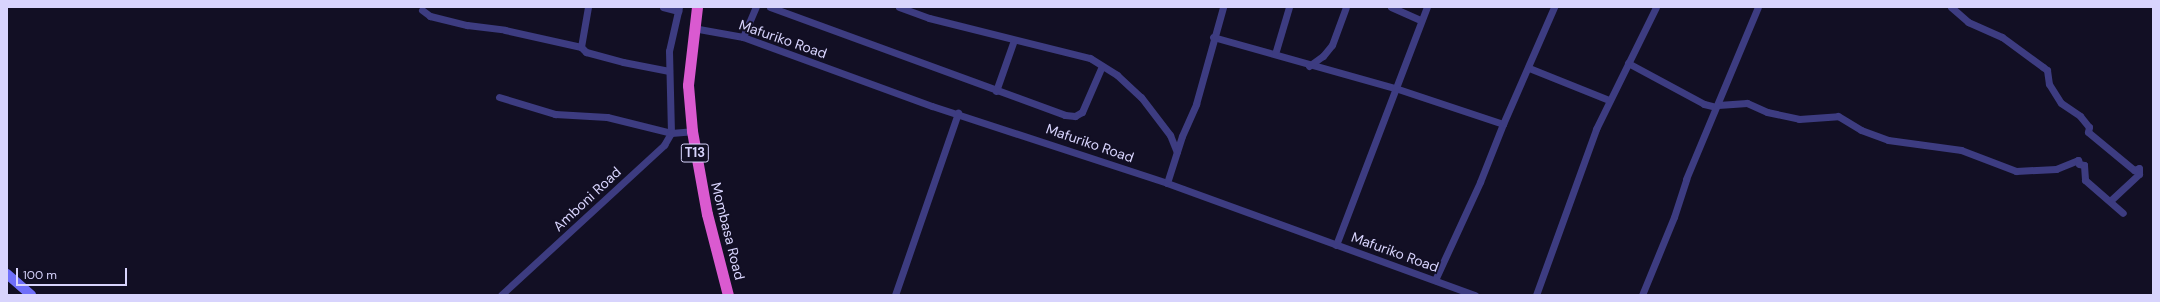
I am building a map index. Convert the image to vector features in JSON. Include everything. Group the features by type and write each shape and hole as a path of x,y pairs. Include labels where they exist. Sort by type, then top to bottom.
{"highway":[{"name":"Mombasa Road","path":"697,7 693,28 688,85 692,131 707,214 728,295"}],"main road":[{"path":"7,274 31,295"}],"street":[{"path":"581,47 588,7"},
{"path":"663,7 678,9 669,52 671,133"},
{"path":"743,37 756,7"},
{"path":"770,7 1065,115 1075,116 1082,112 1093,82 1102,66"},
{"path":"899,7 929,18 1090,58 1117,75 1142,97 1170,135 1177,152"},
{"path":"1167,183 1177,152 1196,104 1213,37 1223,7"},
{"path":"1275,54 1289,7"},
{"path":"1308,66 1323,56 1332,45 1346,7"},
{"path":"1391,7 1420,20"},
{"path":"1336,245 1420,20 1427,7"},
{"path":"1435,280 1480,182 1503,124 1529,68 1554,7"},
{"path":"1536,295 1609,100 1656,7"},
{"path":"1642,295 1758,7"},
{"path":"1951,7 1968,22 2002,37 2043,67 2046,70 2049,84 2061,103 2080,116 2089,127 2088,132 2134,170 2140,168 2139,174 2111,200"},
{"path":"422,10 430,16 466,25 505,30 581,47 586,52 623,62 669,71"},
{"name":"Mafuriko Road","path":"693,28 743,37 958,113 1167,183 1475,295"},
{"path":"1213,37 1275,54 1308,66 1395,88 1503,124"},
{"path":"996,91 1014,40"},
{"path":"1628,63 1704,104 1717,106 1747,103 1767,112 1799,120 1838,116 1861,130 1888,140 1961,150 2016,171 2056,169 2078,160 2079,164 2084,165 2085,180 2111,200 2123,213"},
{"path":"1529,68 1609,100"},
{"path":"499,97 556,114 607,117 671,133 692,131"},
{"path":"895,295 958,113"},
{"name":"Amboni Road","path":"501,295 664,144 671,133"}]}
